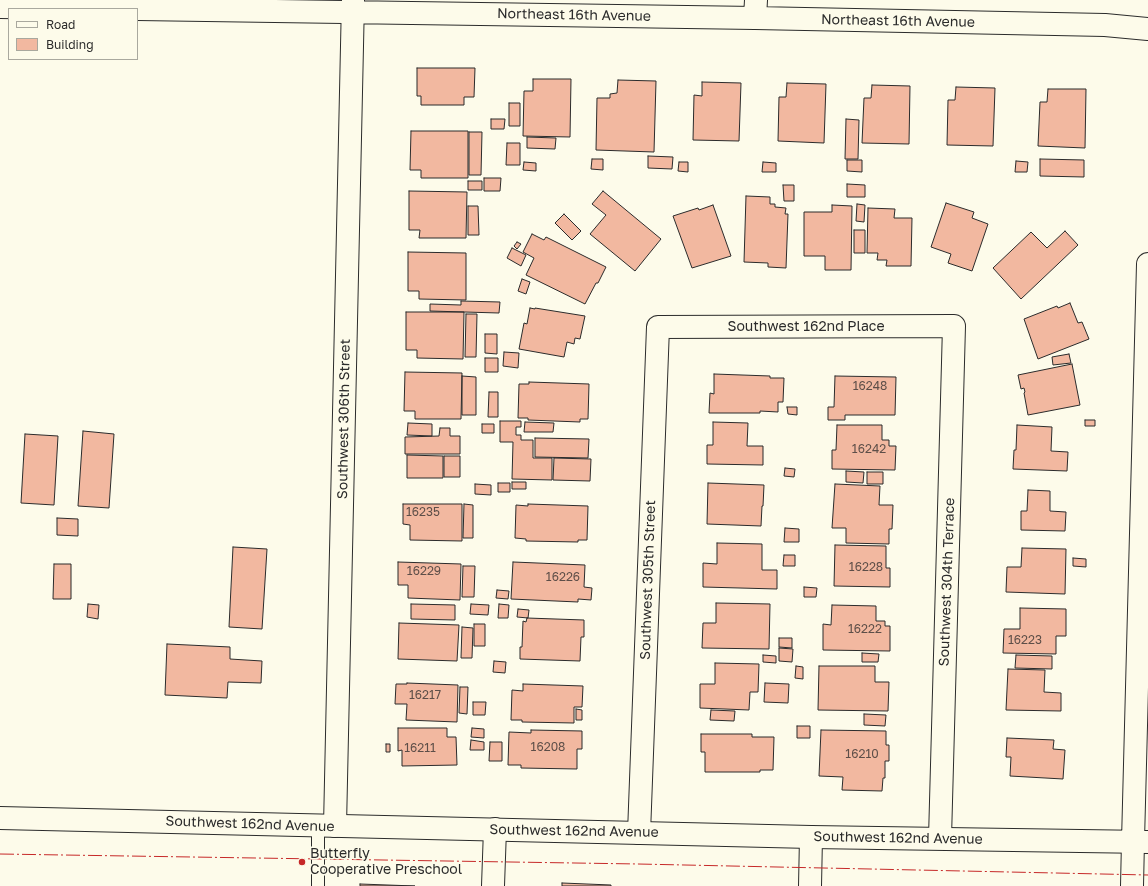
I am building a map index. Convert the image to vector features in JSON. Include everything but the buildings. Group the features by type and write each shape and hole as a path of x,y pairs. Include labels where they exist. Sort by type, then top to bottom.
{"street":[{"name":"Northeast 16th Avenue","path":"0,7 352,6 756,9 1148,29"},
{"name":"Southwest 306th Street","path":"327,826 352,6"},
{"path":"1132,886 1140,841 1148,264"},
{"name":"Southwest 162nd Place","path":"658,327 954,326"},
{"name":"Southwest 304th Terrace","path":"940,838 954,326"},
{"name":"Southwest 305th Street","path":"639,833 658,327"},
{"name":"Southwest 162nd Avenue","path":"0,818 66,818 327,826 811,837 1140,841"},
{"path":"494,886 495,829"},
{"path":"810,886 811,837"}],"lane":[{"path":"318,886 327,826"}],"power":[{"path":"0,854 638,864 1148,875"}],"place":[{"name":"Butterfly Cooperative Preschool","path":"302,862"}]}
